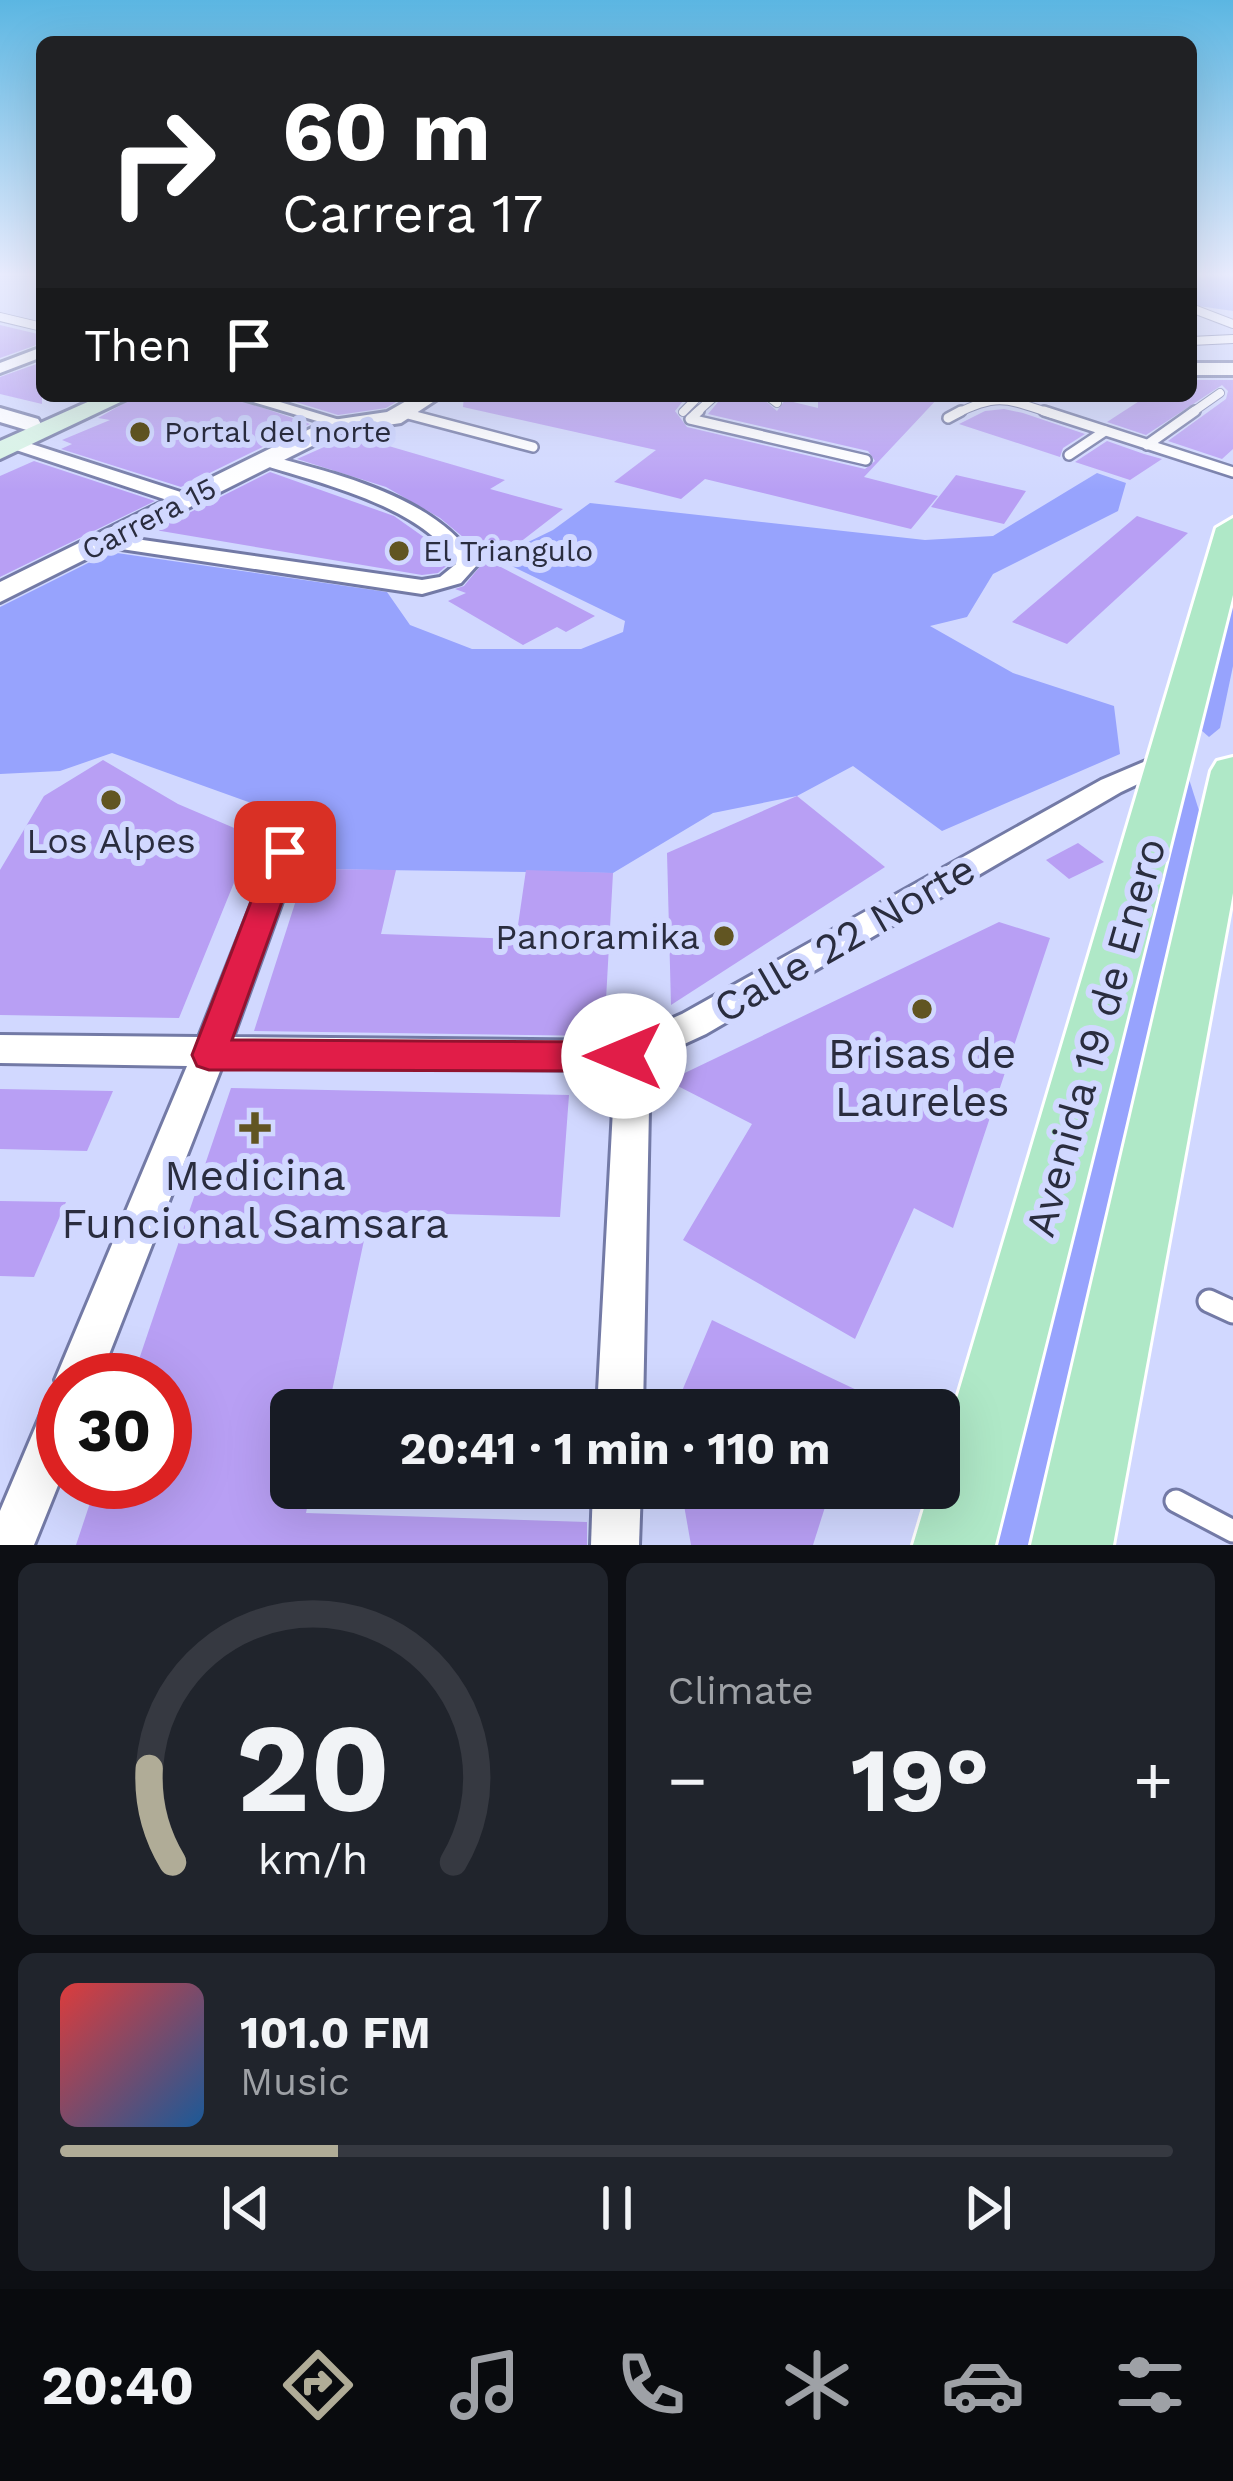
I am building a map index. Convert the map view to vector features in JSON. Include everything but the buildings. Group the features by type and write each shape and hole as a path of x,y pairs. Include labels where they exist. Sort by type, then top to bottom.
{"main road":[{"path":"11,439 81,402"},
{"path":"11,439 107,402"},
{"name":"Avenida 19 de Enero","path":"954,1545 1154,828 1167,760 1226,571 1233,528"},
{"path":"1167,760 1232,775"},
{"name":"Avenida 19 de Enero","path":"1072,1545 1223,876 1232,775"}],"street":[{"path":"0,368 36,354"},
{"path":"1197,369 1233,369"},
{"path":"263,402 344,424"},
{"name":"Carrera 15","path":"0,593 344,424 382,421 421,402"},
{"path":"0,415 11,439 186,500"},
{"path":"108,541 422,587 463,572 465,554 394,502 266,460"},
{"name":"Calle 22 Norte","path":"0,1049 209,1055 624,1056 694,1024 1111,786 1167,760"},
{"path":"88,1353 285,852"},
{"path":"621,1389 631,1109 624,1056"},
{"path":"10,1545 36,1482"},
{"path":"615,1545 616,1509"}],"lane":[{"path":"1148,445 1220,394"},
{"path":"683,412 693,402"},
{"path":"708,402 690,419 866,460"},
{"path":"948,418 981,402"},
{"path":"1012,402 1233,472"},
{"path":"404,413 533,447"},
{"path":"1070,455 1105,431"},
{"path":"1209,1301 1233,1312"},
{"path":"1176,1501 1233,1531"}],"shaded area":[{"path":"1097,473 1126,483 1118,511 993,574 967,617 930,626 1013,673 1114,706 1120,754 942,831 853,766 797,796 713,813 613,873 306,869 318,827 112,753 60,771 0,774 0,607 110,552 387,592 410,625 472,649 581,649 623,632 625,621 495,558 553,530 590,503 925,540 993,536"},
{"path":"1233,580 1233,666 1220,728 1209,737 1200,722"},
{"path":"1189,779 1203,823 1040,1545 984,1545"}],"place":[{"name":"Portal del norte","path":"140,432"},
{"name":"El Triangulo","path":"399,551"},
{"name":"Los Alpes","path":"111,800"},
{"name":"Panoramika","path":"724,936"},
{"name":"Brisas de Laureles","path":"922,1009"},
{"name":"Medicina Funcional Samsara","path":"255,1128"}],"route":[{"path":"285,852 209,1055 624,1056"}]}
